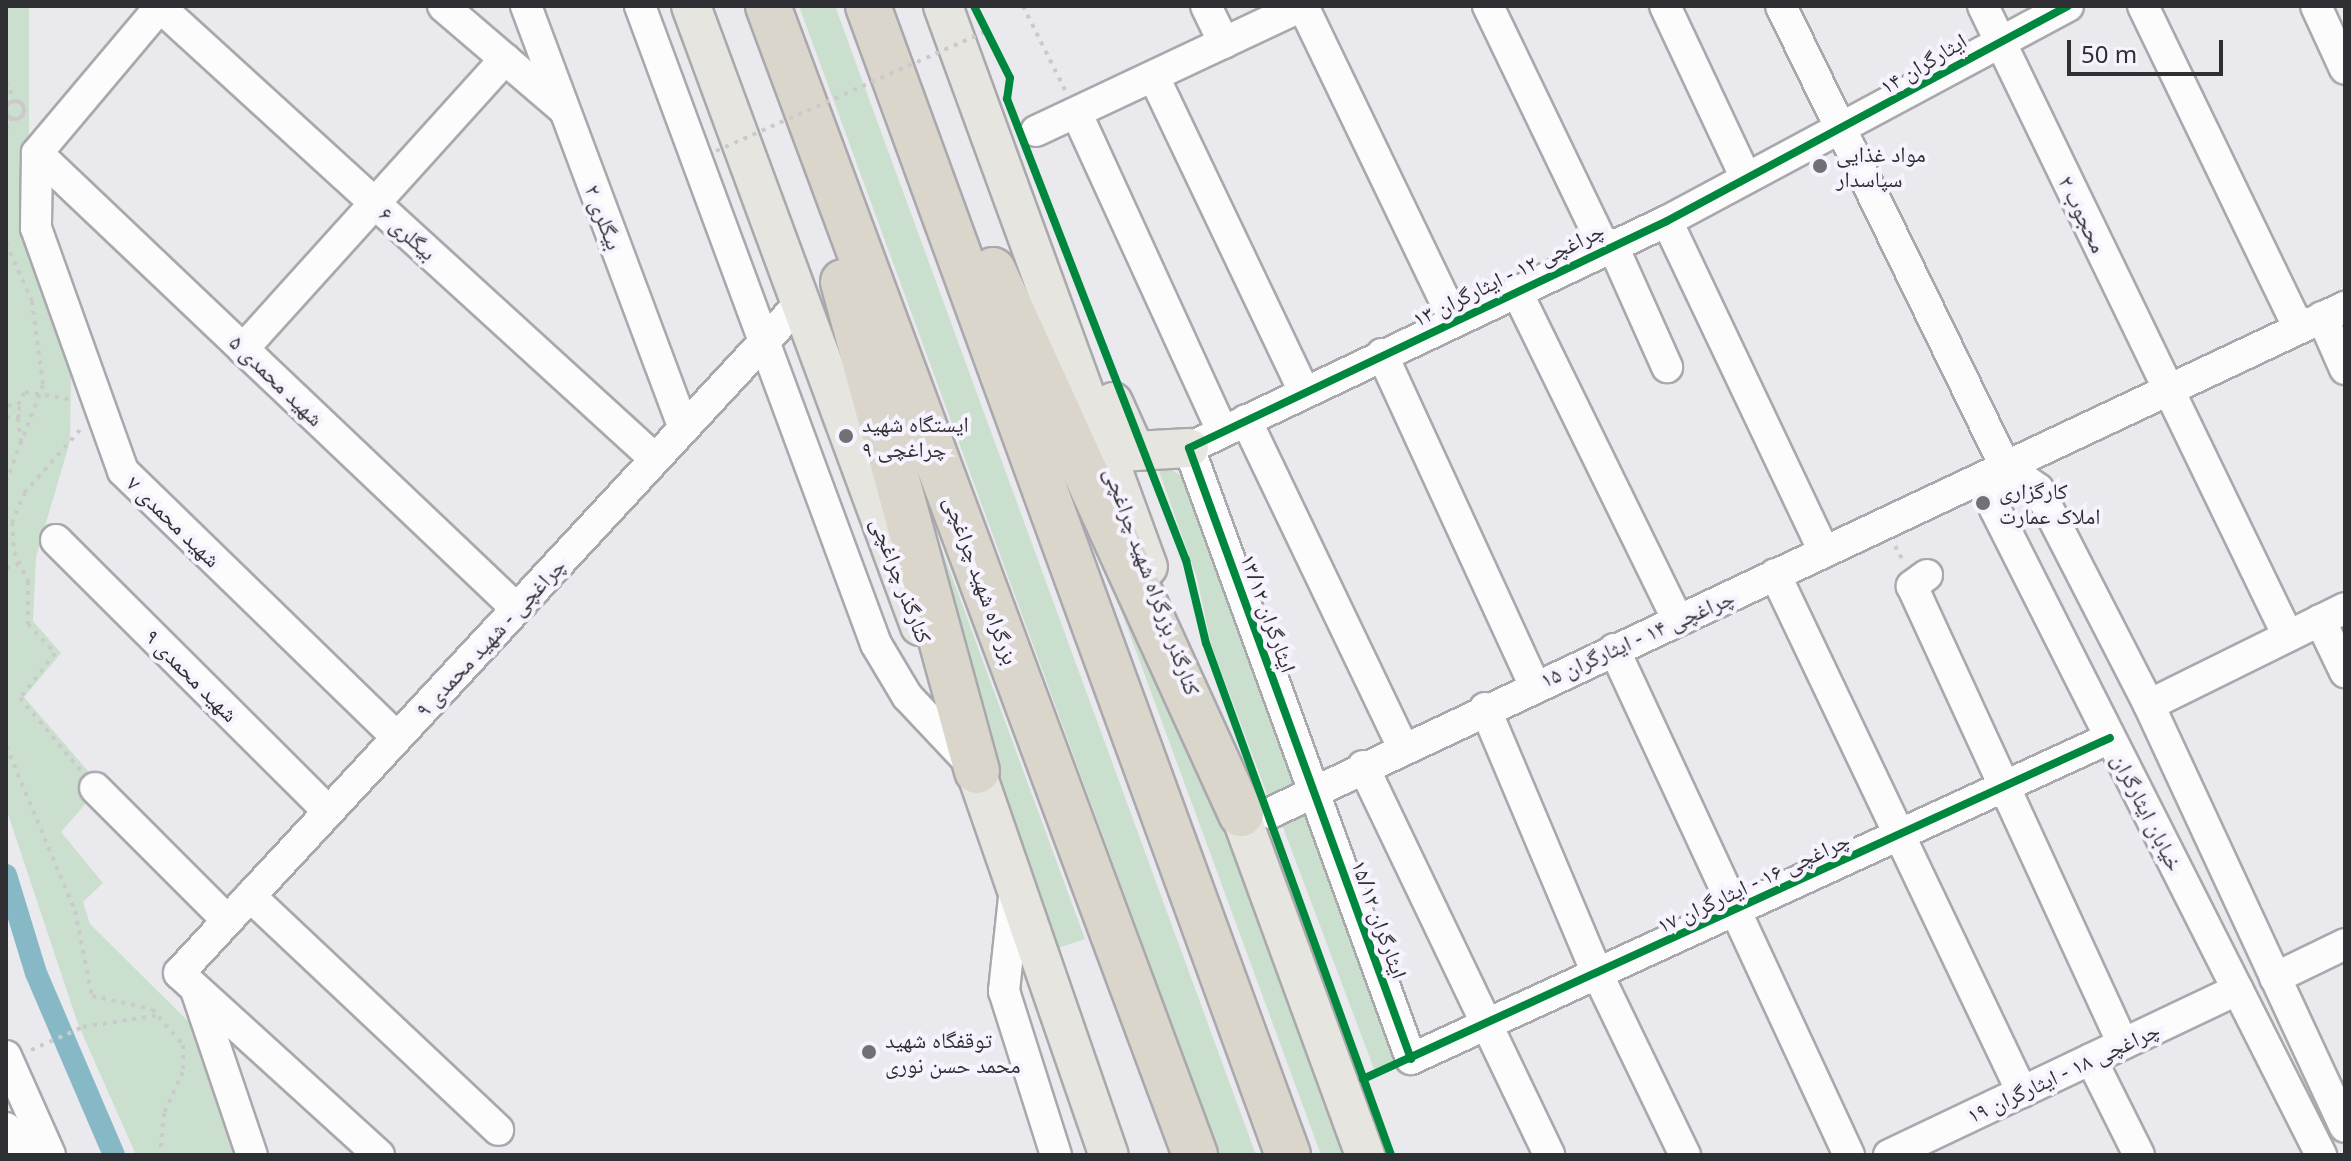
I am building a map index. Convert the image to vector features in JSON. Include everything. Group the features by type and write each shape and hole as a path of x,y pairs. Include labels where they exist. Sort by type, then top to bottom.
{"highway":[{"path":"768,6 977,771"},
{"name":"بزرگراه شهید چراغچی","path":"768,6 1195,1155"},
{"path":"870,6 1256,814"},
{"path":"870,6 1288,1155"}],"main road":[{"name":"کنارگذر چراغچی","path":"691,6 1016,874 1109,1155"},
{"name":"کنارگذر بزرگراه شهید چراغچی","path":"943,6 1059,316 1256,814 1365,1155"},
{"path":"1059,316 1106,381 1135,451 1219,433"}],"street":[{"path":"37,153 160,6"},
{"name":"بیگلری ۶","path":"160,6 655,459"},
{"path":"443,6 563,109"},
{"name":"بیگلری ۲","path":"526,6 684,428"},
{"path":"640,6 876,644 907,696 977,771"},
{"path":"1206,6 1224,43"},
{"path":"1036,131 1302,6 1454,320"},
{"path":"1488,6 1667,367"},
{"path":"1665,6 1746,178"},
{"name":"خیابان ایثارگران","path":"1781,6 2005,466 2038,489 2149,705 2345,1127"},
{"name":"محجوب ۲","path":"1983,6 2288,636"},
{"name":"ایثارگران ۱۴","path":"1841,133 1998,39 2068,6"},
{"path":"2143,6 2322,317 2345,369"},
{"path":"2316,6 2345,69"},
{"path":"243,349 505,59"},
{"path":"1154,77 1304,392"},
{"path":"1077,114 1219,433 1403,747"},
{"name":"چراغچی ۱۲ - ایثارگران ۱۳","path":"1219,433 1608,246 1667,221 1746,178 1841,133"},
{"name":"شهید محمدی ۵","path":"37,153 516,608"},
{"name":"شهید محمدی ۷","path":"37,153 36,228 123,471 397,737"},
{"path":"1667,221 1823,549"},
{"path":"1517,292 1678,621"},
{"name":"۹ چراغچی - شهید محمدی","path":"187,980 227,920 801,302"},
{"name":"چراغچی ۱۴ - ایثارگران ۱۵","path":"1256,814 1315,791 1534,684 1678,621 1823,549 2322,317"},
{"path":"1382,354 1534,684"},
{"name":"ایثارگران ۱۳/۱۲","path":"1219,433 1315,791"},
{"name":"خیابان ایثارگران","path":"2005,466 1995,509 2321,1155"},
{"name":"شهید محمدی ۹","path":"56,540 328,811"},
{"path":"1775,574 2022,1092"},
{"path":"1921,578 2002,787 2123,1044"},
{"path":"2149,705 2332,614 2345,672"},
{"path":"1614,649 1849,1155"},
{"path":"1485,708 1597,973 1685,1155"},
{"name":"چراغچی ۱۶ - ایثارگران ۱۷","path":"1411,1059 2110,738"},
{"path":"1363,766 1549,1155"},
{"path":"95,788 227,920"},
{"name":"ایثارگران ۱۵/۱۲","path":"1315,791 1411,1059"},
{"path":"1016,874 1004,991 1056,1155"},
{"path":"250,896 498,1130"},
{"path":"2275,978 2345,944"},
{"path":"187,980 252,1155"},
{"path":"187,980 379,1155"},
{"name":"چراغچی ۱۸ - ایثارگران ۱۹","path":"1889,1155 1947,1142 2022,1092 2238,989"},
{"path":"20,1052 50,1155"},
{"path":"2091,1059 2139,1155"},
{"path":"6,1128 18,1155"}],"path":[{"path":"1023,6 1077,114"},
{"path":"980,20 1010,78"},
{"path":"716,151 987,31 1010,78 1009,88"},
{"path":"6,81 14,100 24,109 11,118 6,130"},
{"path":"11,118 7,106 14,100"},
{"path":"6,243 32,301 41,397 6,482"},
{"path":"21,446 18,405 25,392 41,397 67,396 72,408"},
{"path":"6,404 18,405"},
{"path":"6,417 18,418"},
{"path":"76,420 74,444 25,492 12,522 18,564 28,581 28,624 55,653 20,698 95,788"},
{"path":"1882,523 1921,578"},
{"path":"6,568 18,564"},
{"path":"6,746 75,911 92,996 161,1015 176,1028 185,1056 158,1134 160,1155"},
{"path":"20,1052 83,1027 161,1015"}],"green space":[{"path":"6,6 29,6 29,238 71,375 70,441 36,557 33,621 61,653 24,697 101,786 61,832 103,883 83,902 90,924 192,1025 242,1155 136,1155 78,1024 6,808"},
{"path":"799,6 835,6 1256,1155 1220,1155"},
{"path":"1172,470 1187,479 1306,787 1270,802 1211,644 1197,578 1159,471"},
{"path":"926,506 1085,939 1052,950 939,576"},
{"path":"1086,515 1230,839 1347,1155 1321,1155"},
{"path":"1313,811 1405,1057 1374,1069 1281,822"}],"waterway":[{"path":"6,875 36,973 114,1155"}],"cycle path":[{"path":"974,6 1010,78 1007,99 1186,560 1206,643 1391,1155"},
{"path":"1411,1059 1189,448 1667,221 2068,6"},
{"path":"1363,1079 2110,738"}],"place":[{"name":"مواد غذایی سپاسدار","path":"1820,166"},
{"name":"ایستگاه شهید چراغچی ۹","path":"846,436"},
{"name":"کارگزاری املاک عمارت","path":"1983,503"},
{"name":"توقفگاه شهید محمد حسن نوری","path":"869,1052"}]}
